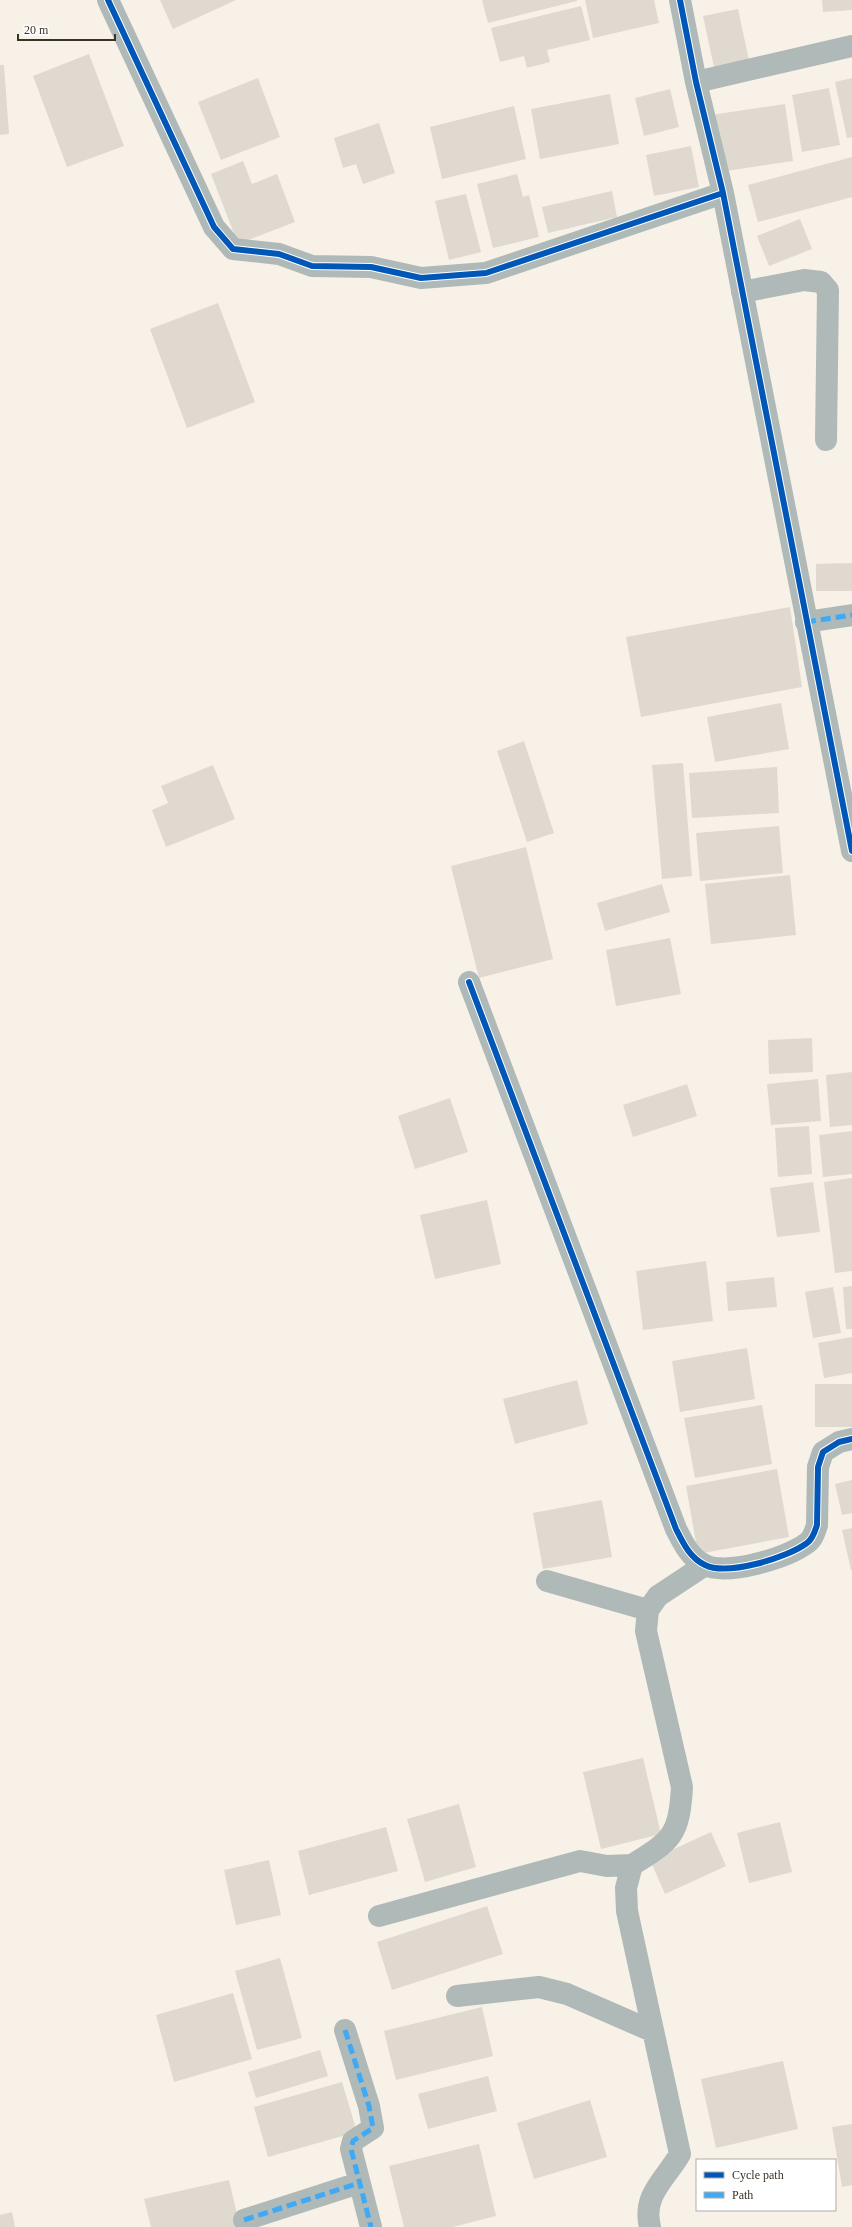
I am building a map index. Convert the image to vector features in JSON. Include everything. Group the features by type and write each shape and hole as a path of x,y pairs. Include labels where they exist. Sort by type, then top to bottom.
{"street":[{"path":"108,0 214,227 233,249 279,254 312,266 371,267 421,278 486,273 724,193"},
{"path":"680,0 696,82 724,193 806,622 852,851"},
{"path":"696,82 852,46"},
{"path":"742,292 804,280 821,282 828,290 826,440"},
{"path":"806,622 852,615"},
{"path":"469,982 676,1529 694,1557 705,1565 719,1569 777,1558 808,1543 814,1534 817,1525 818,1467 823,1452 839,1442 852,1439"},
{"path":"379,1916 580,1861 607,1866 632,1865 661,1847 674,1832 681,1805 682,1787 646,1631 648,1610 658,1596 705,1565"},
{"path":"547,1581 648,1610"},
{"path":"632,1865 626,1888 627,1911 652,2031 668,2093 680,2154 651,2196 648,2205 650,2227"},
{"path":"457,1996 539,1987 567,1994 652,2031"},
{"path":"345,2030 369,2106 373,2128 353,2141 351,2148 371,2227"},
{"path":"244,2220 359,2183"}],"building":[{"path":"160,0 236,0 173,29"},
{"path":"482,0 577,0 577,1 488,23"},
{"path":"585,0 654,0 659,23 593,38"},
{"path":"822,0 852,0 852,10 823,12"},
{"path":"581,6 590,40 547,50 550,62 527,68 524,56 500,62 491,28"},
{"path":"738,9 750,65 715,72 703,16"},
{"path":"89,54 124,146 67,167 33,76"},
{"path":"0,65 4,65 9,134 0,135"},
{"path":"258,78 280,137 221,160 198,102"},
{"path":"852,78 852,137 847,138 835,82"},
{"path":"829,88 840,145 802,152 792,95"},
{"path":"670,89 679,127 644,136 635,98"},
{"path":"610,94 619,144 540,159 531,109"},
{"path":"785,104 793,161 719,172 711,115"},
{"path":"514,106 526,159 442,179 430,127"},
{"path":"379,123 395,173 363,184 356,164 343,168 334,138"},
{"path":"691,146 699,187 654,196 646,155"},
{"path":"852,157 852,197 758,222 748,185"},
{"path":"243,161 252,184 277,174 295,222 238,244 211,174"},
{"path":"517,174 523,197 529,195 539,237 493,248 477,184"},
{"path":"612,191 617,217 548,233 542,207"},
{"path":"466,194 481,252 449,260 435,201"},
{"path":"800,219 812,249 769,266 757,236"},
{"path":"218,303 255,402 187,428 150,329"},
{"path":"852,563 852,591 816,591 816,564"},
{"path":"790,607 802,687 641,717 626,637"},
{"path":"781,703 789,749 715,762 707,717"},
{"path":"524,741 554,833 527,842 497,751"},
{"path":"683,763 692,876 662,879 652,765"},
{"path":"213,765 235,819 166,847 152,810 168,803 161,786"},
{"path":"777,767 779,813 692,818 689,773"},
{"path":"779,826 783,873 700,881 696,833"},
{"path":"526,847 553,959 479,978 451,866"},
{"path":"790,875 796,935 711,944 705,884"},
{"path":"662,884 670,912 605,931 597,903"},
{"path":"670,938 681,994 616,1006 606,950"},
{"path":"812,1038 813,1072 769,1074 768,1040"},
{"path":"852,1072 852,1125 830,1127 826,1075"},
{"path":"818,1079 821,1121 771,1125 767,1084"},
{"path":"687,1084 697,1116 633,1137 623,1105"},
{"path":"450,1098 468,1152 415,1169 398,1116"},
{"path":"809,1126 812,1174 778,1177 775,1128"},
{"path":"852,1131 852,1174 823,1177 819,1135"},
{"path":"852,1178 852,1271 835,1273 824,1182"},
{"path":"813,1182 820,1232 777,1237 770,1188"},
{"path":"487,1200 501,1264 435,1279 420,1215"},
{"path":"706,1261 713,1321 643,1330 636,1271"},
{"path":"774,1277 777,1307 728,1311 726,1282"},
{"path":"852,1286 852,1329 846,1329 843,1287"},
{"path":"833,1287 841,1333 813,1338 805,1292"},
{"path":"852,1337 852,1373 824,1378 818,1343"},
{"path":"747,1348 755,1399 680,1412 672,1361"},
{"path":"577,1380 588,1424 515,1444 503,1399"},
{"path":"815,1384 852,1384 852,1427 815,1427"},
{"path":"762,1405 772,1464 695,1478 684,1418"},
{"path":"777,1469 789,1537 698,1554 686,1486"},
{"path":"852,1480 852,1513 842,1515 835,1484"},
{"path":"602,1500 612,1557 543,1569 533,1513"},
{"path":"852,1528 852,1570 851,1570 842,1530"},
{"path":"643,1758 661,1834 601,1849 583,1772"},
{"path":"459,1804 476,1867 425,1882 407,1819"},
{"path":"780,1822 792,1872 749,1883 737,1833"},
{"path":"386,1827 398,1871 309,1895 298,1851"},
{"path":"711,1832 726,1866 665,1894 650,1860"},
{"path":"269,1860 281,1915 236,1925 224,1870"},
{"path":"487,1906 503,1954 392,1990 377,1942"},
{"path":"280,1958 302,2038 257,2050 235,1971"},
{"path":"233,1993 252,2059 174,2082 156,2015"},
{"path":"482,2007 493,2056 396,2080 384,2031"},
{"path":"320,2050 328,2076 256,2098 248,2072"},
{"path":"783,2061 798,2129 716,2148 701,2079"},
{"path":"488,2076 497,2111 428,2129 418,2094"},
{"path":"342,2082 357,2132 268,2157 254,2107"},
{"path":"590,2100 607,2157 534,2179 517,2123"},
{"path":"852,2124 852,2185 842,2187 832,2127"},
{"path":"479,2144 496,2216 453,2227 404,2227 389,2166"},
{"path":"229,2180 240,2227 151,2227 144,2199"},
{"path":"12,2212 15,2227 0,2227 0,2215"}],"marked path":[{"path":"806,622 852,615"},
{"path":"345,2030 369,2106 373,2128 353,2141 351,2149 371,2227"},
{"path":"244,2220 359,2183"}],"cycle path":[{"path":"108,0 214,227 233,249 279,254 312,266 371,267 421,278 486,273 723,193"},
{"path":"680,0 696,82 723,193 852,851"},
{"path":"469,982 676,1529 684,1545 691,1554 705,1565 715,1568 742,1567 757,1564 786,1554 807,1543 815,1532 817,1525 818,1467 823,1452 839,1442 852,1439"}]}
